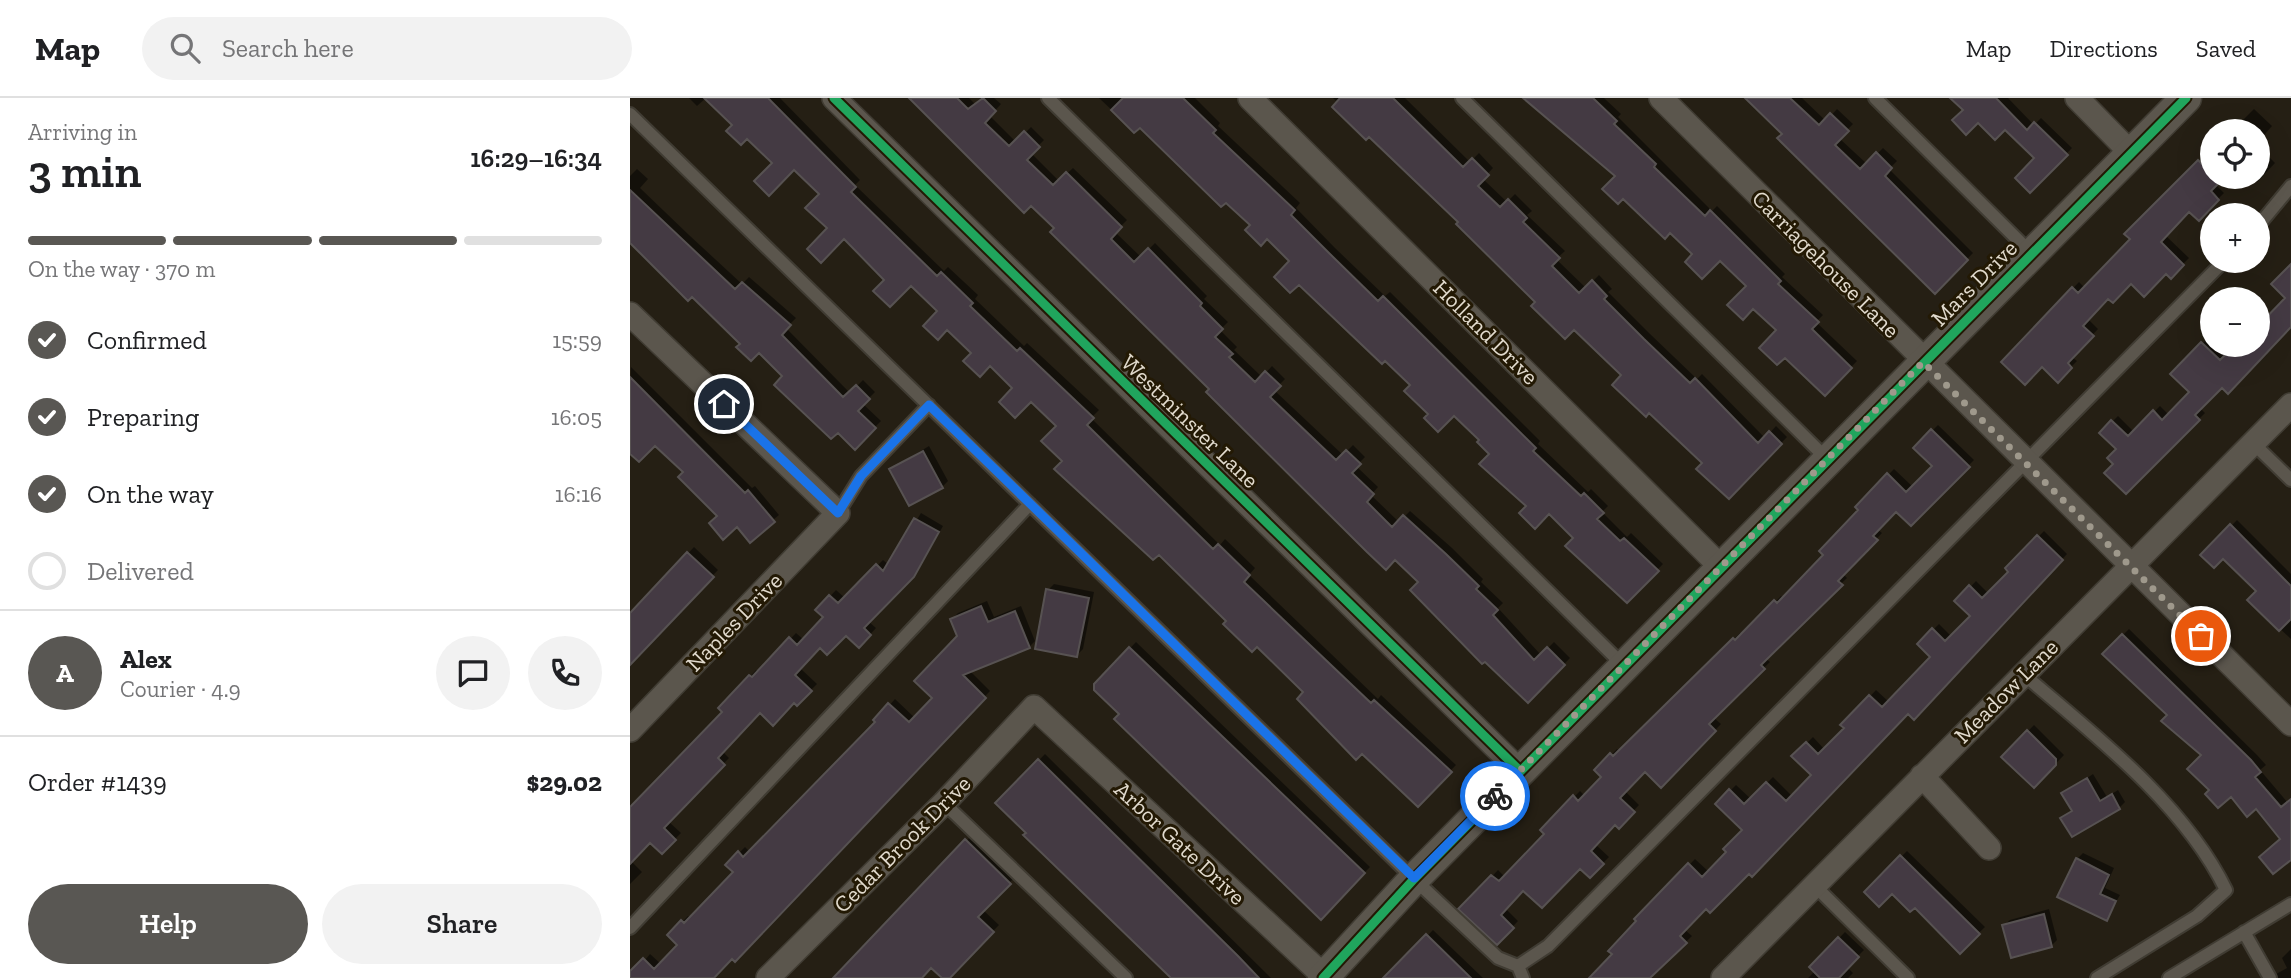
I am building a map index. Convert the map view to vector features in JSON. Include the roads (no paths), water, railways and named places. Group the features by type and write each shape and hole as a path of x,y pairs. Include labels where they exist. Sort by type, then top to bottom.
{"street":[{"name":"Westminster Lane","path":"834,98 1520,771"},
{"name":"Holland Drive","path":"1250,98 1721,567"},
{"name":"Carriagehouse Lane","path":"1661,98 1923,362 2291,724"},
{"path":"2077,98 2131,152"},
{"name":"Mars Drive","path":"1324,977 1414,878 2186,98"},
{"path":"630,314 838,513"},
{"name":"Meadow Lane","path":"1723,978 2291,405"},
{"name":"Naples Drive","path":"630,730 838,513"},
{"name":"Cedar Brook Drive","path":"768,978 944,803 1034,707"},
{"name":"Arbor Gate Drive","path":"1034,707 1324,977"},
{"path":"1922,776 1989,848"}],"lane":[{"path":"1048,98 1623,666"},
{"path":"1462,98 1827,459"},
{"path":"1875,98 2031,253"},
{"path":"630,114 1414,878 1498,958 1520,972 2212,273"},
{"path":"2270,211 2291,186"},
{"path":"838,513 861,476 929,405"},
{"path":"2253,443 2291,480"},
{"path":"630,928 1030,504"},
{"path":"2023,674 2144,782 2211,860 2226,890 2197,916 2097,978"},
{"path":"944,803 1126,978"},
{"path":"1814,885 1908,978"},
{"path":"2169,978 2291,904"},
{"path":"2244,932 2270,978"}]}
